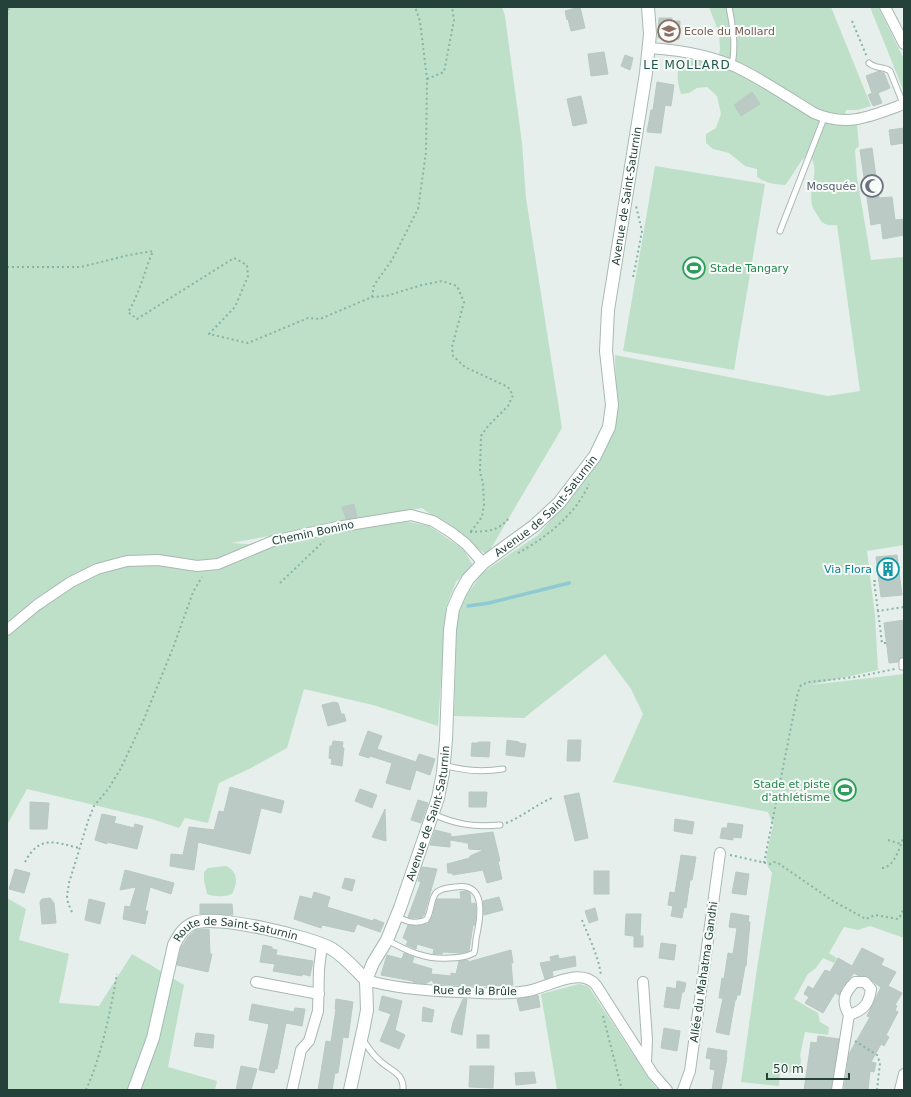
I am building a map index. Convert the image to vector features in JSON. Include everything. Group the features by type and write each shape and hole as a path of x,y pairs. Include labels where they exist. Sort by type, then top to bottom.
{"main road":[{"name":"Avenue de Saint-Saturnin","path":"366,980 373,963 387,940 397,917 438,798 444,765 450,630 453,609 460,593 468,579 483,563 534,526 559,504 595,456 609,427 612,404 606,351 608,310 646,73 650,34 648,7"},
{"name":"Route de Saint-Saturnin","path":"134,1090 153,1038 174,945 178,936 186,928 196,922 207,920 252,925 322,944 344,958 366,980"},
{"path":"350,1090 367,1010 366,980"}],"street":[{"path":"885,7 904,44"},
{"path":"649,48 677,50 732,65 745,71 824,118 838,121 852,121 904,104"},
{"name":"Chemin Bonino","path":"7,630 37,605 71,582 97,569 127,561 158,560 197,566 218,564 273,541 337,527 411,515 433,521 466,544 483,563"},
{"name":"Allée du Mahatma Gandhi","path":"683,1090 690,1071 720,853"},
{"path":"292,1090 301,1050 308,1041 318,1011 319,969 322,944"},
{"name":"Rue de la Brûle","path":"366,980 378,984 430,991 511,994 536,989 574,976 584,977 592,980 599,989 646,1062 667,1090"},
{"path":"256,982 319,994"},
{"path":"643,982 646,1027 646,1062"},
{"path":"837,1090 849,1015"},
{"path":"900,1090 904,1074"}],"lane":[{"path":"729,7 735,40 735,51 732,65"},
{"path":"869,63 873,67 885,68 890,71 904,104"},
{"path":"780,231 824,118"},
{"path":"902,661 903,667"},
{"path":"444,765 465,770 482,771 503,769"},
{"path":"432,814 454,823 471,826 500,825"},
{"path":"387,940 412,953 435,959 458,958 469,956 474,953 480,916 480,905 474,890 469,887 459,886 441,890 436,893 429,917 426,920 415,923 407,922 397,917"},
{"path":"362,1038 374,1056 400,1076 403,1082 403,1090"}],"path":[{"path":"7,15 9,7"},
{"path":"372,297 374,285 392,260 418,209 426,152 428,79 420,21 415,7"},
{"path":"428,79 444,72 454,20 452,7"},
{"path":"852,21 869,63"},
{"path":"633,277 642,231 635,200"},
{"path":"7,267 81,267 129,255 154,251 146,269 137,297 128,312 137,319 234,258 248,265 248,276 235,307 210,334 246,343 308,318 320,319 372,297 386,296 422,285 442,282 457,286 464,302 452,347 453,356 465,367 508,387 513,395 508,406 488,426 481,436 480,472 483,483 484,505 482,517 470,532 466,544"},
{"path":"470,532 494,530 502,526 510,517"},
{"path":"280,583 330,536"},
{"path":"72,912 68,903 69,883 79,848 94,806 109,788 121,768 144,719 173,648 193,592 201,578 218,564"},
{"path":"878,581 874,581 882,643 886,643"},
{"path":"878,611 904,607"},
{"path":"764,863 798,692 802,685 809,682 856,677 903,667"},
{"path":"500,825 526,814 536,806 552,798"},
{"path":"882,868 889,865 894,859 904,836"},
{"path":"888,840 904,848"},
{"path":"25,862 36,847 44,842 56,842 79,848"},
{"path":"720,853 764,863 778,863 833,901 866,919 875,915 898,919 902,915 904,907"},
{"path":"582,920 600,970 601,978 599,989"},
{"path":"86,1090 99,1052 112,1002 117,974"},
{"path":"603,1016 622,1090"},
{"path":"845,1038 852,1040 877,1055 880,1063 877,1090"}],"green space":[{"path":"7,7 502,7 505,16 522,143 526,198 562,428 487,555 422,508 231,543 276,546 400,520 429,526 463,549 473,565 456,582 446,607 438,726 373,705 304,689 287,748 251,768 219,783 208,823 185,818 179,828 152,819 27,789 7,825"},
{"path":"709,7 831,7 871,106 858,110 846,110 843,124 844,126 857,124 859,146 855,150 857,177 871,260 904,257 904,545 867,551 875,616 878,670 810,685 904,674 904,938 870,926 858,930 844,927 829,953 837,958 834,963 823,958 816,968 808,974 794,999 818,1013 820,1022 829,1027 828,1035 805,1032 800,1056 800,1073 780,1072 779,1086 741,1082 772,873 768,867 766,858 773,825 768,812 613,782 643,714 631,689 605,654 524,718 454,716 457,617 466,596 482,573 538,535 564,505 594,465 616,391 615,355 828,396 860,391 837,225 828,225 823,223 812,206 811,193 814,176 814,164 812,159 804,158 785,185 763,181 757,177 757,169 745,166 729,153 713,149 706,143 706,134 716,128 721,114 717,96 707,87 697,88 689,93 681,94 678,72 684,60 700,61 717,66 720,49 719,33"},
{"path":"870,7 878,7 904,59 904,92"},
{"name":"Stade Tangary","path":"655,166 765,184 734,370 623,351"},
{"path":"226,866 233,871 236,878 232,894 226,896 213,896 207,894 204,872 208,868"},
{"path":"7,898 26,909 19,940 69,954 59,1003 99,1006 132,954 184,985 168,1067 217,1081 215,1090 7,1090"},
{"path":"579,984 588,986 652,1083 659,1090 557,1090 541,994"}],"building":[{"path":"580,7 585,28 571,31 565,11"},
{"name":"Ecole du Mollard","path":"659,18 672,18 672,21 680,21 679,39 658,38"},
{"path":"604,52 608,74 591,76 588,54"},
{"path":"625,55 633,58 630,70 621,66"},
{"path":"879,71 884,73 890,88 878,93 882,103 873,106 868,95 872,93 866,76"},
{"path":"657,82 674,85 671,106 665,105 661,133 647,132 651,110 653,110"},
{"path":"752,92 760,104 741,116 734,105"},
{"path":"581,96 587,123 573,126 567,99"},
{"path":"904,128 904,143 891,145 889,130"},
{"name":"Mosquée","path":"872,148 879,198 892,197 895,220 904,219 904,235 883,239 881,223 871,225 860,150"},
{"path":"354,504 357,517 346,519 342,507"},
{"name":"Via Flora","path":"897,555 902,595 881,597 876,557"},
{"path":"904,620 904,658 900,658 898,662 889,663 884,623"},
{"path":"334,702 338,703 341,714 344,714 346,721 328,726 322,705"},
{"path":"368,731 382,736 377,749 416,762 419,754 435,759 430,775 416,770 410,790 386,783 392,763 370,756 369,758 359,755"},
{"path":"507,740 526,744 524,757 506,755"},
{"path":"568,740 581,740 580,761 567,761"},
{"path":"333,741 343,742 342,748 344,748 342,766 331,764 332,759 329,758 330,746 332,746"},
{"path":"490,742 489,757 471,756 472,743"},
{"path":"230,787 284,801 281,813 261,808 250,854 198,842 194,870 170,866 171,854 183,855 189,827 214,830 219,811 224,812"},
{"path":"360,789 377,795 372,808 355,801"},
{"path":"469,792 487,792 486,807 469,807"},
{"path":"579,793 588,838 575,841 564,796"},
{"path":"418,800 428,803 421,823 411,820"},
{"path":"30,802 49,803 47,829 30,829"},
{"path":"385,809 386,841 372,837"},
{"path":"102,814 116,817 114,823 134,828 135,824 143,826 137,849 107,842 107,844 95,840"},
{"path":"675,819 694,822 692,834 674,831"},
{"path":"728,823 743,825 741,838 733,837 733,840 720,838 722,828 727,828"},
{"path":"435,830 451,834 451,837 493,832 500,861 498,861 502,879 487,883 483,870 453,875 452,873 448,873 447,864 470,858 470,856 484,850 469,849 468,843 450,840 450,847 430,845"},
{"path":"681,855 696,857 692,880 690,880 686,908 684,907 682,918 671,916 673,906 668,905 670,892 675,893"},
{"path":"422,867 437,869 424,915 421,918 411,918 408,917 421,882 418,881"},
{"path":"15,869 30,873 24,893 9,889"},
{"path":"125,870 174,883 171,894 150,887 145,911 148,911 145,924 123,919 125,906 130,907 136,887 120,890"},
{"path":"594,871 609,871 609,894 594,894"},
{"path":"736,872 749,874 746,895 732,893"},
{"path":"345,878 355,880 352,891 342,888"},
{"path":"465,891 470,893 471,904 475,903 476,910 475,925 473,925 469,951 461,953 443,952 442,954 433,954 434,949 417,944 416,949 406,945 408,941 403,938 408,925 418,926 428,924 433,915 437,899 461,899 460,892"},
{"path":"314,892 330,897 327,907 384,923 380,932 357,924 354,932 322,925 321,928 294,919 300,896 312,899"},
{"path":"499,897 503,910 484,915 483,901"},
{"path":"50,898 54,903 56,923 42,924 40,902 42,899"},
{"path":"89,899 105,903 100,924 85,920"},
{"path":"200,904 232,904 233,915 200,914"},
{"path":"595,908 598,920 589,923 585,911"},
{"path":"731,913 749,916 748,922 750,922 746,966 740,995 737,995 735,1000 729,1035 716,1032 723,998 719,998 722,978 724,979 728,953 733,954 737,928 729,927"},
{"path":"626,914 641,914 640,936 643,936 643,947 634,947 634,936 625,935"},
{"path":"209,929 210,954 212,954 208,972 177,965 181,948 188,937 196,930"},
{"path":"661,943 676,945 674,960 659,958"},
{"path":"263,945 277,950 276,955 313,961 310,976 273,971 275,964 260,962"},
{"path":"862,948 884,959 881,965 896,972 888,986 902,993 895,1005 897,1006 895,1010 898,1012 886,1035 889,1037 884,1046 881,1044 871,1062 876,1063 874,1072 870,1071 868,1090 844,1090 849,1054 870,1017 867,1016 881,987 868,976 859,976 854,973 843,986 839,995 835,993 823,1013 805,1003 809,997 804,994 808,986 813,989 825,970 830,972 838,958 852,966"},
{"path":"511,950 513,963 511,963 513,985 475,986 434,984 432,980 425,984 381,975 387,955 402,959 404,953 414,957 412,963 432,969 431,974 451,976 451,973 456,974 459,961 468,960 468,962"},
{"path":"558,955 559,959 575,956 576,966 552,971 553,976 545,979 540,963 551,961 550,957"},
{"path":"677,981 686,983 684,992 682,992 679,1009 664,1007 667,987 676,989"},
{"path":"538,995 540,1007 520,1011 517,999"},
{"path":"382,996 402,1001 395,1030 405,1035 399,1049 380,1041 391,1014 379,1010"},
{"path":"336,999 353,1002 348,1038 343,1037 338,1073 335,1073 332,1090 318,1090 326,1041 331,1042"},
{"path":"463,999 467,999 462,1035 451,1032 453,1022"},
{"path":"252,1004 294,1012 295,1008 305,1009 302,1026 286,1023 277,1069 275,1069 274,1073 259,1070 269,1024 249,1020"},
{"path":"423,1007 434,1010 432,1022 422,1021"},
{"path":"664,1028 680,1031 677,1051 661,1048"},
{"path":"196,1033 214,1035 213,1048 194,1046"},
{"path":"477,1035 489,1035 489,1048 477,1048"},
{"path":"818,1036 839,1039 831,1090 804,1090 811,1042 817,1043"},
{"path":"708,1048 727,1051 721,1090 712,1090 715,1070 710,1069 711,1059 706,1058"},
{"path":"241,1066 257,1069 251,1090 236,1090"},
{"path":"470,1066 494,1066 493,1088 469,1087"},
{"path":"534,1072 536,1083 516,1085 515,1073"}],"waterway":[{"path":"468,606 489,603 569,583"}],"place":[{"name":"Ecole du Mollard","path":"669,31"},
{"name":"Mosquée","path":"872,186"},
{"name":"Stade Tangary","path":"694,268"},
{"name":"Via Flora","path":"888,569"},
{"name":"Stade et piste d'athlétisme","path":"845,790"}],"district":[{"name":"LE MOLLARD","path":"687,65"}]}
